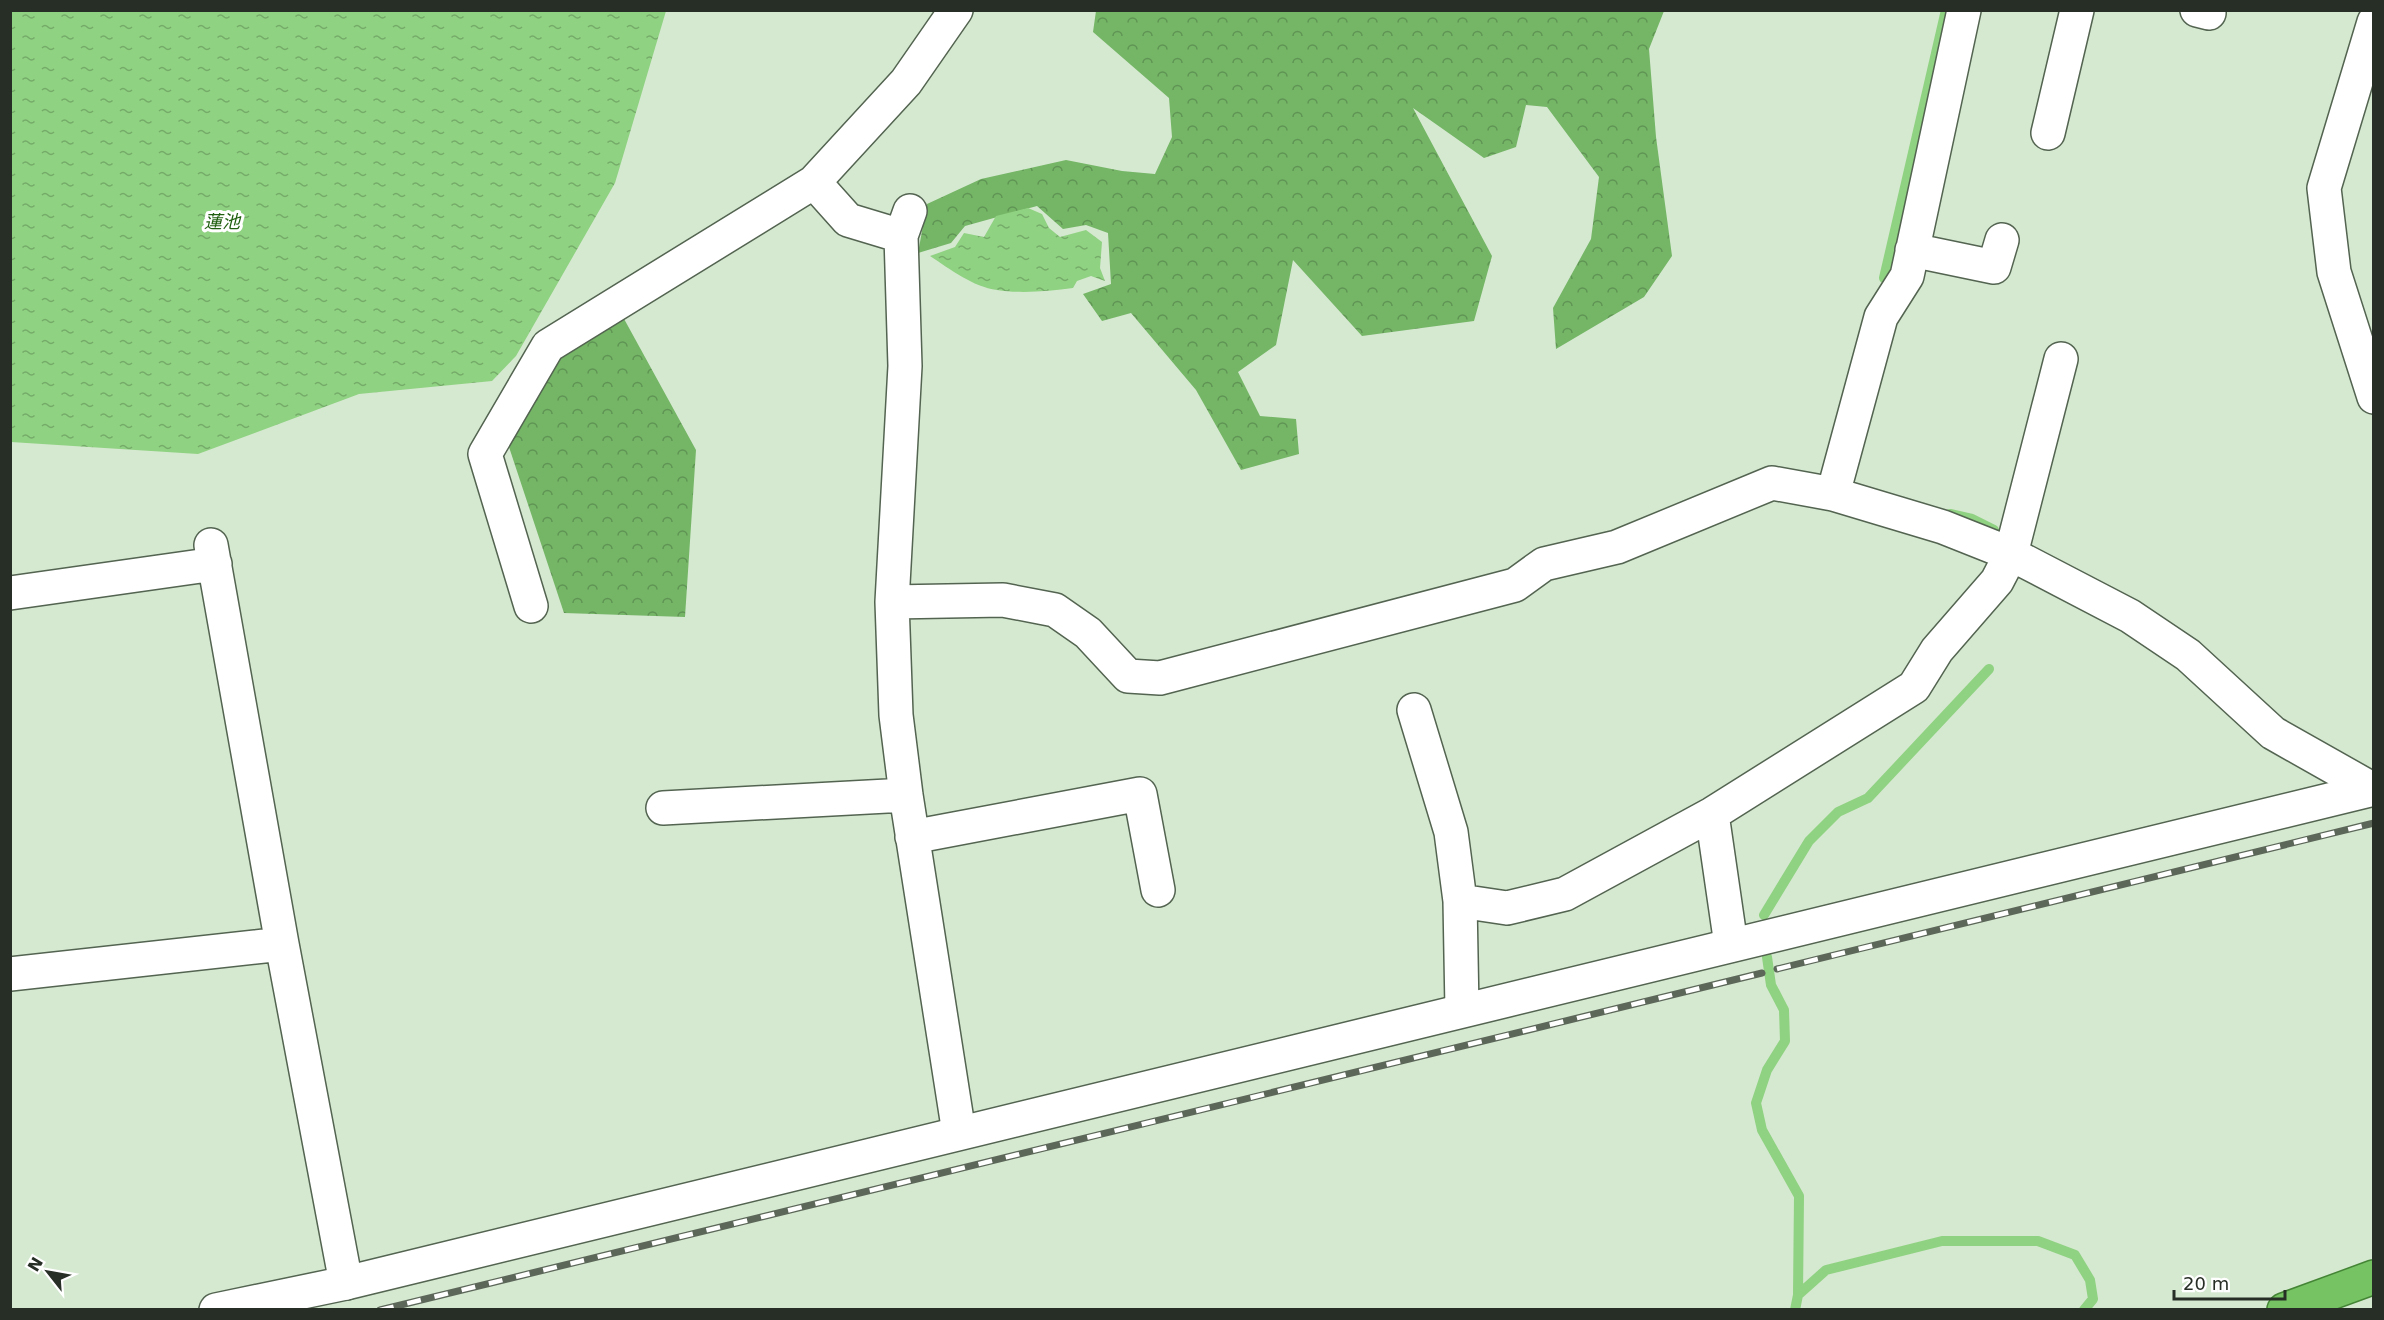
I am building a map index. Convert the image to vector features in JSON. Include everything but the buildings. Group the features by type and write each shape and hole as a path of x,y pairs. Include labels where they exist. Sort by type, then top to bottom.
{"highway":[{"path":"2284,1310 2373,1277"}],"street":[{"path":"531,606 485,454 548,346 814,182 906,82 956,10"},
{"path":"1833,494 1881,317 1907,276 1964,10"},
{"path":"2048,133 2077,10"},
{"path":"2197,10 2209,13 2209,10"},
{"path":"2373,22 2324,188 2334,272 2373,397"},
{"path":"814,182 848,220 906,224 904,366 892,602 896,715 912,837 959,1133"},
{"path":"1912,250 1994,267 2002,240"},
{"path":"1460,902 1507,908 1565,894 1712,814 1914,687 1937,650 1997,581 2011,554 2061,359"},
{"path":"892,602 1003,600 1055,610 1088,633 1128,676 1160,678 1515,585 1544,564 1617,547 1772,483 1833,494 1943,527 2011,554 2130,616 2187,656 2274,733 2373,789"},
{"path":"10,593 213,554 282,944 346,1283"},
{"path":"1414,710 1451,832 1460,902 1462,1010"},
{"path":"216,1310 346,1283 2373,789"},
{"path":"912,837 1140,794 1158,890"},
{"path":"663,808 906,795"},
{"path":"1712,814 1731,945"},
{"path":"10,974 282,944"}],"green space":[{"path":"1096,11 1664,11 1649,49 1656,137 1672,256 1644,297 1556,349 1553,308 1591,239 1599,177 1547,107 1526,105 1516,147 1484,158 1413,108 1492,256 1474,321 1362,336 1293,260 1276,345 1238,372 1260,416 1296,419 1299,454 1241,470 1196,390 1131,313 1102,321 1083,294 1111,284 1108,233 1086,225 1063,229 1037,206 965,226 951,243 918,253 927,204 981,179 1066,160 1122,171 1155,174 1172,137 1169,98 1093,32"},
{"path":"623,317 696,450 685,617 564,613 508,444 552,362"}],"water":[{"name":"蓮池","path":"10,11 666,11 615,183 516,356 492,381 359,394 198,454 11,442"},
{"path":"1028,208 1042,214 1049,228 1060,237 1086,230 1102,242 1100,268 1105,281 1091,276 1077,281 1073,288 1026,292 997,290 971,281 930,256 955,247 964,233 984,237 996,216"}],"waterway":[{"path":"1884,278 1946,10"},
{"path":"1950,514 1972,519 1994,530"},
{"path":"1764,915 1809,841 1838,812 1868,798 1989,669"},
{"path":"1767,957 1771,985 1784,1010 1785,1041 1767,1070 1756,1103 1762,1130 1799,1196 1798,1295"},
{"path":"1795,1310 1798,1295 1826,1270 1942,1241 2038,1241 2075,1255 2090,1280 2093,1299 2084,1310"}],"railway":[{"path":"1777,969 2374,823"},
{"path":"380,1310 1762,973"}]}
